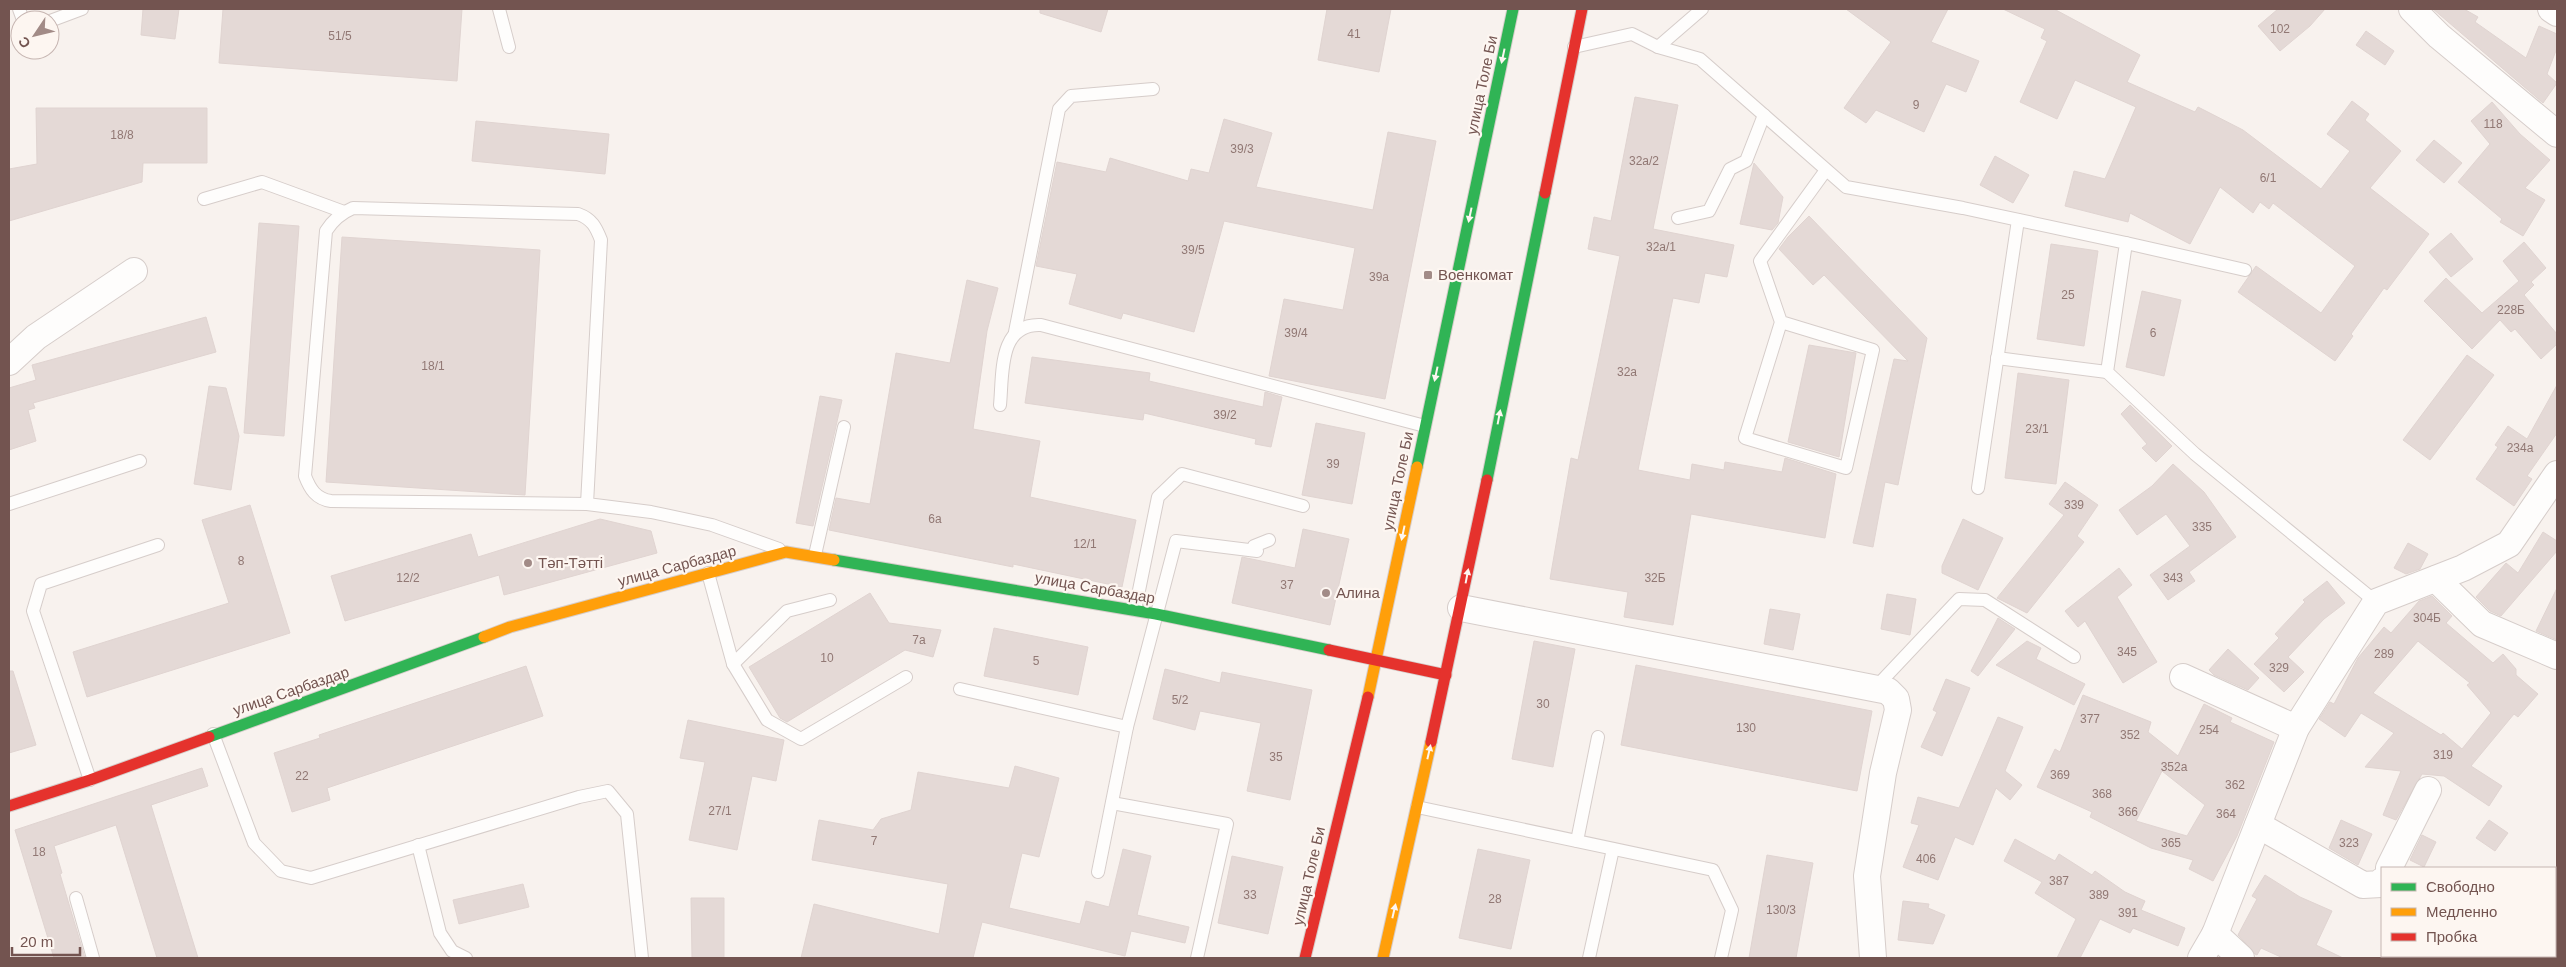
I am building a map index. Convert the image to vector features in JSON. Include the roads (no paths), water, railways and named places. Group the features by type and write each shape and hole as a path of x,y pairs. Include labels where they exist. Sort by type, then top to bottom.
{"main road":[{"name":"улица Толе Би","path":"1305,958 1376,662 1513,9"},
{"path":"1383,958 1461,608 1582,9"},
{"name":"улица Сарбаздар","path":"9,806 90,780 213,734 362,683 510,627 786,552 815,555 1135,610 1376,662 1446,675"}],"street":[{"path":"2412,9 2439,36 2557,134"},
{"path":"2551,9 2557,13"},
{"path":"9,362 36,337 134,271"},
{"path":"2201,958 2215,934 2296,728 2376,602 2463,568 2510,544 2557,474"},
{"path":"2436,579 2482,624 2557,656"},
{"path":"1461,608 1888,691 1896,699 1898,710 1883,773 1866,876 1873,958"},
{"path":"2183,677 2296,728"},
{"path":"2390,867 2428,790"},
{"path":"2258,825 2363,886 2381,884"},
{"path":"2215,934 2241,958"}],"lane":[{"path":"60,17 82,9"},
{"path":"499,9 509,47"},
{"path":"1658,47 1702,9"},
{"path":"1574,47 1632,34 1658,47 1700,59 1846,187 2018,220 2245,270"},
{"path":"1000,405 1007,346 1015,332 1059,109 1072,96 1153,89"},
{"path":"1678,218 1709,211 1730,169 1746,162 1764,115"},
{"path":"1781,322 1873,350 1846,468 1745,438 1781,322 1760,261 1826,170"},
{"path":"204,199 262,182 344,212"},
{"path":"587,504 601,240 596,227 588,218 578,214 353,208 344,212 331,223 326,231 305,476 314,494 323,500 331,501 587,504 651,512 712,525 786,552"},
{"path":"1978,488 2018,220"},
{"path":"2107,372 2126,243"},
{"path":"1015,332 1029,325 1041,325 1425,426"},
{"path":"1997,358 2107,372 2195,454 2376,602"},
{"path":"815,555 844,427"},
{"path":"9,504 140,461"},
{"path":"1135,610 1158,497 1182,474 1303,506"},
{"path":"1098,872 1127,727 1176,541 1257,551 1254,546 1269,540"},
{"path":"90,780 33,611 41,584 158,546"},
{"path":"708,573 733,664 768,720 801,739 906,677"},
{"path":"1875,688 1958,599 1985,600 2074,657"},
{"path":"733,664 787,611 830,600"},
{"path":"960,689 1127,727"},
{"path":"213,734 254,843 281,871 311,878 579,797 608,791 627,814 642,958"},
{"path":"1577,841 1598,738"},
{"path":"1112,803 1227,824 1197,958"},
{"path":"1417,807 1713,870 1732,910 1720,958"},
{"path":"418,845 440,933 452,950 466,958"},
{"path":"1589,958 1613,849"},
{"path":"76,898 93,958"}],"place":[{"name":"Военкомат","path":"1428,275"},
{"name":"Тәп-Тәтті","path":"528,563"},
{"name":"Алина","path":"1326,593"}]}
